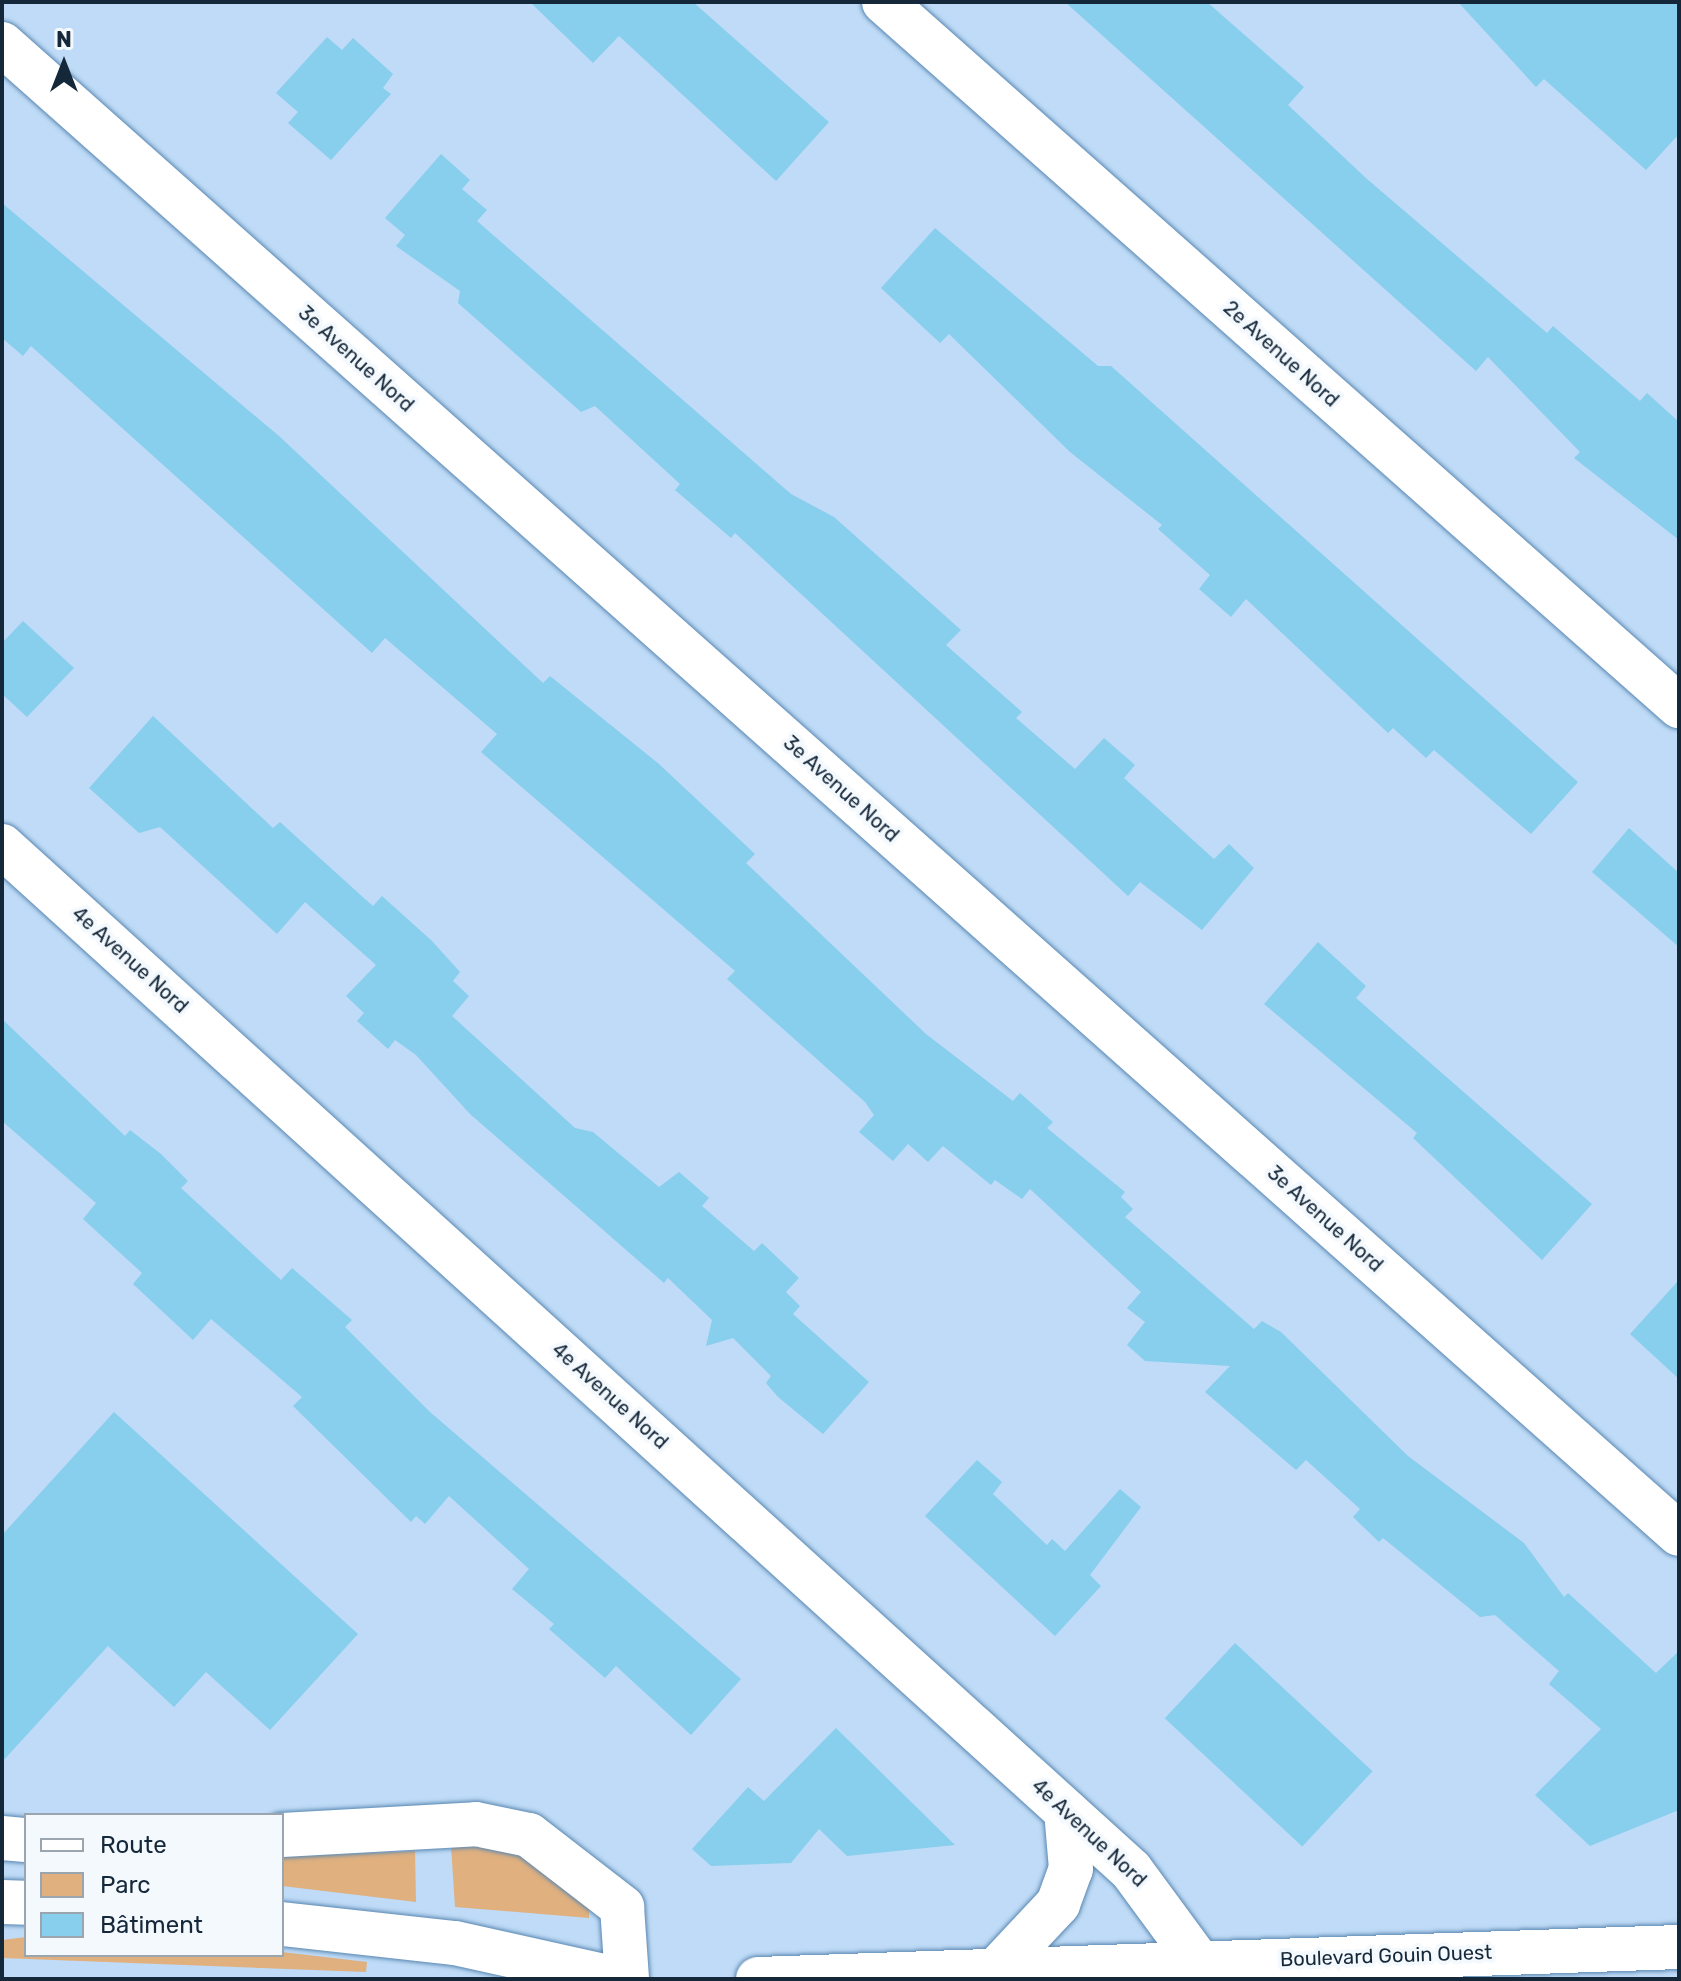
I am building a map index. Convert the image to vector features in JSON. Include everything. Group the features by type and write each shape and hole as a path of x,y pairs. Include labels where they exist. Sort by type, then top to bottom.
{"street":[{"name":"2e Avenue Nord","path":"884,2 1679,706"},
{"name":"3e Avenue Nord","path":"2,44 1679,1534"},
{"name":"4e Avenue Nord","path":"2,846 1066,1811 1160,1901 1206,1971"},
{"path":"997,1975 1058,1904 1071,1869 1066,1811"},
{"path":"284,1835 476,1824 529,1835 622,1907 627,1979"},
{"path":"2,1838 24,1840"},
{"path":"2,1902 24,1903"},
{"path":"284,1924 455,1943 618,1979"},
{"name":"Boulevard Gouin Ouest","path":"758,1979 1415,1967 1679,1947"}],"green space":[{"path":"474,1843 522,1849 589,1908 589,1918 455,1907 451,1846"},
{"path":"415,1851 416,1902 284,1886 284,1857"},
{"path":"24,1937 24,1957 284,1957 284,1952 367,1962 366,1972 2,1958 2,1940"}],"building":[{"path":"530,2 693,2 829,122 776,181 619,36 593,63"},
{"path":"1065,2 1207,2 1304,87 1288,105 1367,179 1547,333 1553,326 1640,401 1647,393 1679,422 1679,540 1574,458 1580,452 1488,357 1476,371"},
{"path":"1458,2 1679,2 1679,134 1646,170 1544,79 1536,87"},
{"path":"327,37 342,50 353,38 393,74 383,88 391,94 331,160 288,123 298,112 276,93"},
{"path":"441,154 470,180 462,189 487,210 477,221 791,494 834,517 961,630 946,645 1022,712 1016,718 1075,769 1104,738 1135,765 1124,778 1214,859 1229,844 1254,868 1202,930 1140,882 1128,896 735,533 731,538 675,490 680,484 595,406 581,412 458,303 460,291 396,246 405,235 385,218"},
{"path":"2,203 279,436 543,683 550,676 659,764 755,854 746,863 926,1034 1013,1101 1020,1093 1053,1122 1047,1128 1125,1192 1121,1197 1133,1209 1125,1217 1254,1329 1262,1321 1281,1332 1408,1456 1524,1543 1564,1597 1568,1593 1656,1673 1679,1651 1679,1810 1590,1846 1535,1795 1601,1729 1549,1684 1559,1671 1495,1615 1480,1617 1383,1538 1379,1542 1353,1517 1360,1509 1306,1460 1296,1470 1205,1392 1230,1366 1145,1361 1127,1345 1145,1322 1127,1308 1141,1292 1030,1189 1022,1199 995,1180 991,1185 943,1146 928,1162 908,1144 893,1161 859,1132 874,1115 865,1102 727,979 735,971 481,752 497,734 385,638 372,653 31,346 23,356 2,338"},
{"path":"935,228 1098,366 1111,366 1578,782 1531,834 1434,750 1426,758 1393,728 1388,733 1246,599 1231,617 1199,589 1210,575 1158,529 1162,525 1070,452 949,334 940,343 881,288"},
{"path":"23,621 74,668 27,717 2,694 2,643"},
{"path":"153,716 273,828 280,822 373,906 382,896 432,941 460,972 453,981 469,996 452,1016 575,1128 593,1132 659,1187 679,1172 709,1198 702,1206 754,1251 762,1243 799,1278 786,1292 800,1306 793,1314 869,1382 823,1434 778,1397 766,1383 771,1376 733,1338 706,1346 712,1320 668,1278 664,1283 470,1114 416,1055 395,1040 388,1049 357,1021 364,1013 346,996 376,965 305,902 277,934 160,827 139,833 89,788"},
{"path":"1629,828 1679,873 1679,947 1592,872"},
{"path":"1318,942 1366,986 1356,998 1592,1204 1542,1260 1413,1138 1417,1133 1264,1004"},
{"path":"2,1019 125,1136 130,1130 161,1154 188,1181 181,1188 281,1280 292,1268 352,1320 345,1327 430,1412 741,1679 691,1735 616,1666 605,1678 549,1629 554,1624 512,1589 529,1569 449,1496 425,1524 416,1516 411,1522 293,1406 302,1397 211,1319 193,1340 133,1284 142,1273 83,1219 96,1203 2,1121"},
{"path":"1679,1280 1679,1379 1630,1334"},
{"path":"114,1412 358,1634 270,1730 206,1672 174,1707 108,1646 2,1762 2,1535"},
{"path":"977,1460 1002,1482 993,1494 1047,1545 1052,1539 1065,1551 1120,1489 1141,1507 1090,1575 1101,1586 1055,1636 925,1516"},
{"path":"1235,1643 1372,1771 1302,1847 1165,1718"},
{"path":"836,1728 955,1845 847,1856 819,1829 791,1863 711,1866 692,1849 748,1787 764,1801"}]}
